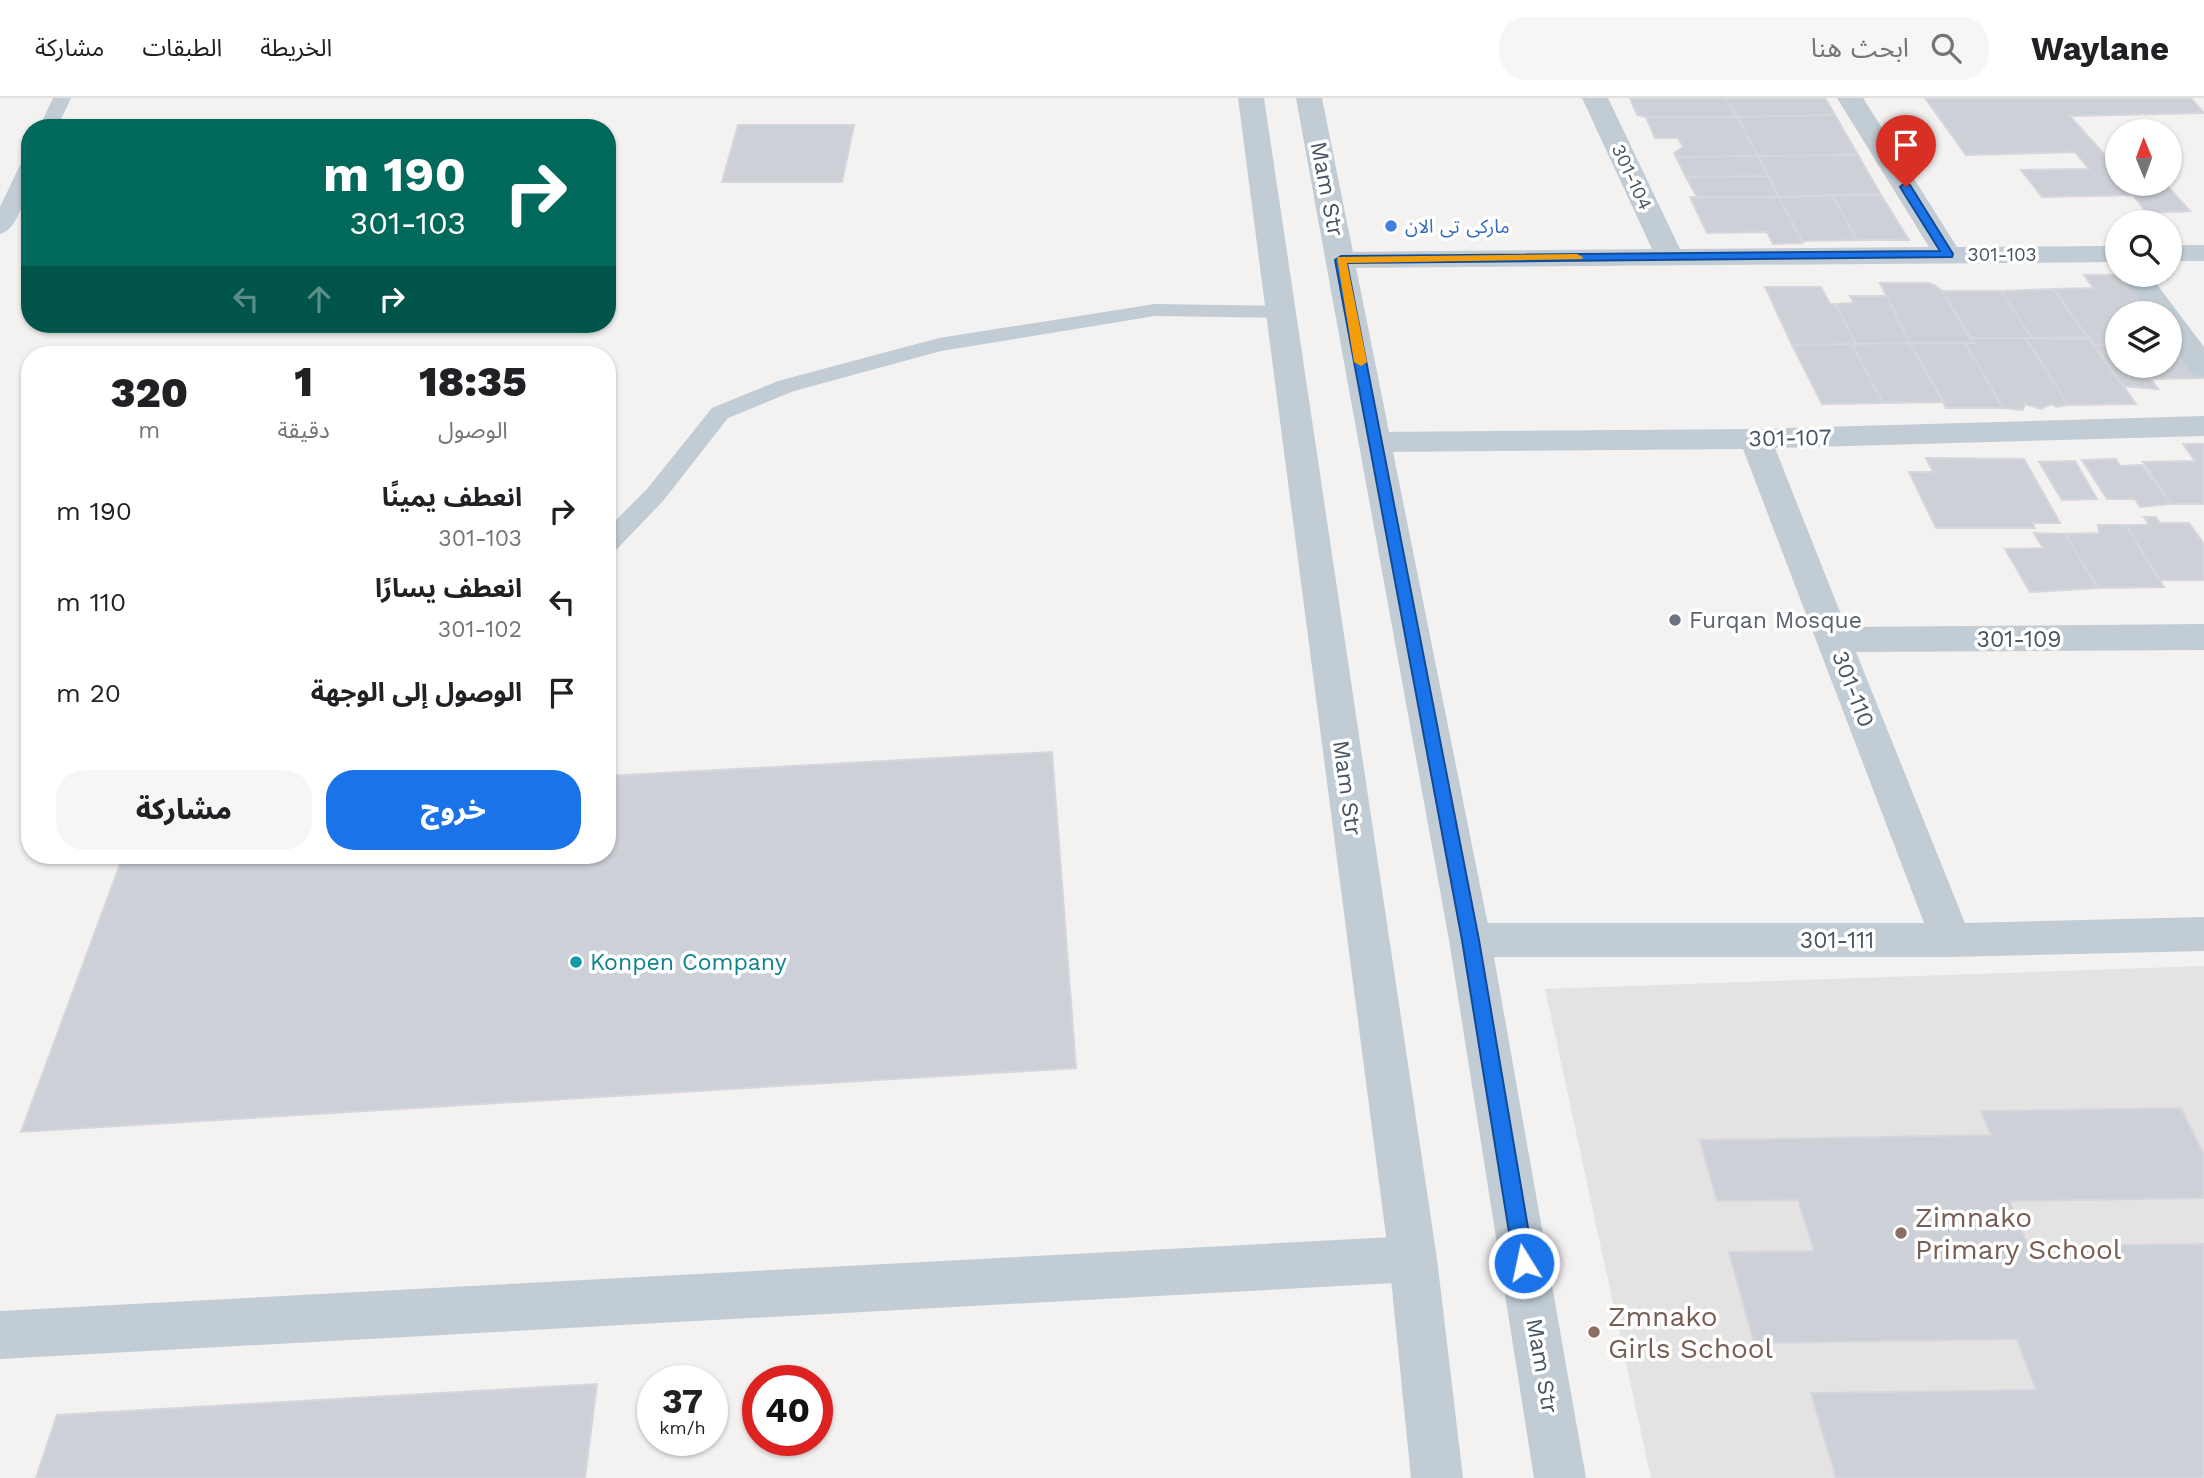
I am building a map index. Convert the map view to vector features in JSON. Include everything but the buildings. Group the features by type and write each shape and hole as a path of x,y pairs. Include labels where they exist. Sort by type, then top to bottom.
{"street":[{"name":"Mam Str","path":"1251,98 1413,1259 1437,1478"},
{"name":"Mam Str","path":"1309,98 1470,940 1560,1478"},
{"name":"301-104","path":"1595,98 1669,256"},
{"path":"1850,98 1948,254"},
{"path":"2182,253 2204,253"},
{"name":"301-103","path":"1341,260 2105,254"},
{"path":"2144,287 2155,301"},
{"path":"2182,338 2204,368"},
{"name":"301-107","path":"1376,442 1755,439 2204,426"},
{"name":"301-110","path":"1755,439 1951,940"},
{"name":"301-109","path":"1834,640 2204,637"},
{"name":"301-111","path":"1470,940 1951,940 2204,934"},
{"path":"0,1335 1413,1259"}],"lane":[{"path":"52,119 62,98"},
{"path":"0,228 21,184"},
{"path":"616,535 655,495 720,413 786,386 939,345 1156,310 1280,312"}],"shaded area":[{"name":"Zimnako Primary School","path":"2204,966 2204,1478 1651,1478 1545,989"}],"slow traffic":[{"path":"1361,362 1341,260 1577,257"}],"place":[{"name":"مارکی تی الان","path":"1391,226"},
{"name":"Furqan Mosque","path":"1675,620"},
{"name":"Konpen Company","path":"576,962"},
{"name":"Zimnako Primary School","path":"1901,1233"},
{"name":"Zmnako Girls School","path":"1594,1332"}],"route":[{"path":"1524,1263 1470,940 1341,260 1948,254 1906,187"}]}
